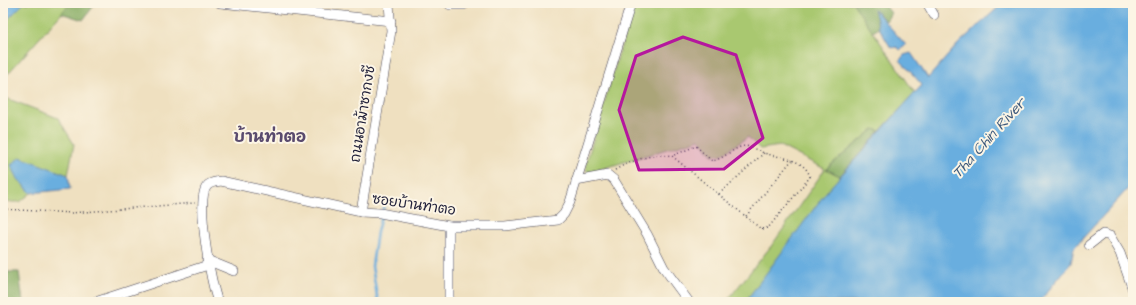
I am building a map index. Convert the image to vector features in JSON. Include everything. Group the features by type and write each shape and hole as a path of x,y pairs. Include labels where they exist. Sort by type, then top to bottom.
{"street":[{"path":"220,3 391,21"},
{"name":"ถนนอาม้าซากงซี","path":"361,212 391,31 389,3"},
{"path":"448,3 450,5 464,5"},
{"name":"ซอยบ้านท่าตอ","path":"218,302 213,289 208,262 203,193 207,185 221,181 361,212 380,213 449,226 504,226 558,220 564,214 576,181 631,3"},
{"path":"927,3 934,15"},
{"path":"576,181 608,175 614,180 647,234 664,268 689,302"},
{"path":"449,226 449,302"},
{"path":"1088,245 1103,234 1110,236 1120,253 1133,290"},
{"path":"95,302 208,262 234,271"}],"path":[{"path":"608,175 625,164 664,154 672,156 761,229 768,228 810,177 809,172 804,166 792,160 764,153 747,146 741,147 720,160 712,161 696,146 672,156"},
{"path":"719,194 764,153"},
{"path":"745,216 792,160"},
{"path":"3,209 71,213 203,202"}],"highlighted area":[{"path":"683,37 736,55 763,138 724,169 639,170 619,110 636,56"}],"green space":[{"path":"24,3 71,3 3,79 3,24"},
{"path":"71,3 96,3 83,20 61,13"},
{"path":"634,3 853,3 915,93 880,131 874,129 826,169 840,176 745,302 726,302 772,245 825,169 780,146 760,149 748,137 721,155 712,155 700,139 588,173 585,167"},
{"path":"853,3 883,3 891,13 886,21 875,10 879,28 873,32"},
{"path":"3,97 58,118 74,144 68,175 45,168 18,179 31,193 20,202 3,202"},
{"path":"874,129 880,131 840,176 826,169"},
{"path":"3,272 19,272 23,302 3,302"}],"water":[{"path":"3,3 24,3 3,24"},
{"name":"Tha Chin River","path":"1003,3 1133,3 1133,183 1074,248 1071,263 1039,302 745,302 827,191 922,85 900,60 904,55 911,53 928,78 958,44"},
{"path":"874,9 906,45 900,50 897,47 891,48 879,28"},
{"path":"20,157 68,175 70,189 31,193 18,179 11,165"}],"waterway":[{"path":"378,302 372,266 377,232 384,205"}],"district":[{"name":"บ้านท่าตอ","path":"270,137"}]}
